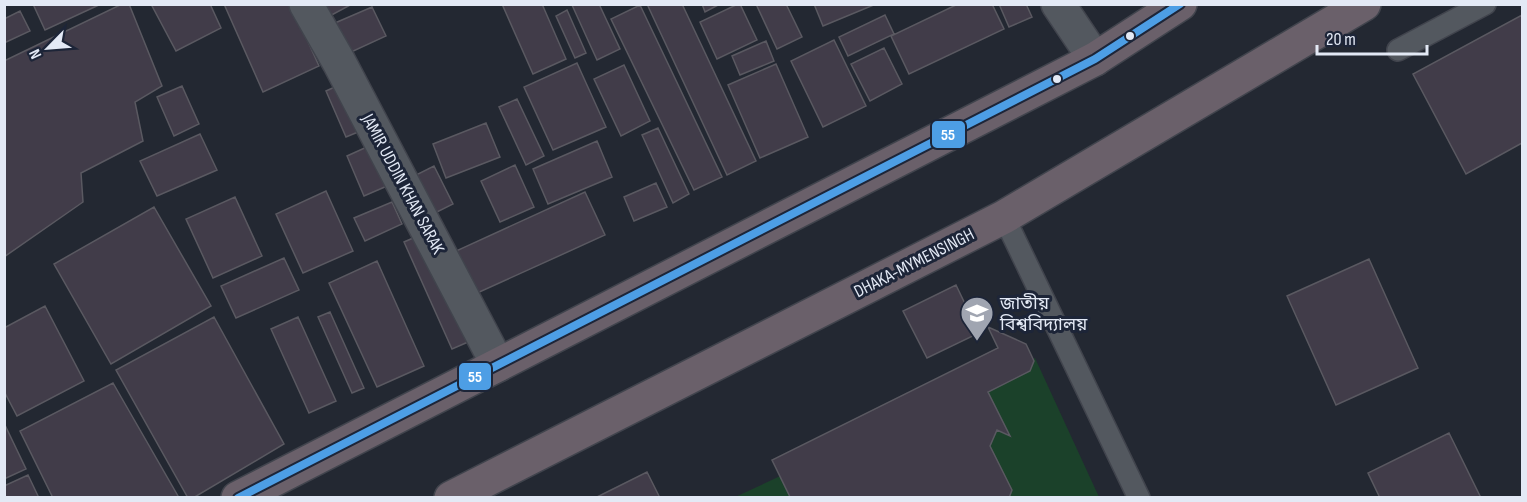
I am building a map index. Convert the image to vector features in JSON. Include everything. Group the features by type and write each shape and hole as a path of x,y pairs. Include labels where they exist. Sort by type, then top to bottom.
{"highway":[{"path":"238,498 1095,58 1180,4"},
{"name":"DHAKA-MYMENSINGH","path":"451,498 1004,217 1364,4"}],"street":[{"name":"JAMIR UDDIN KHAN SARAK","path":"306,4 339,62 498,365"},
{"path":"1058,4 1095,58"}],"lane":[{"path":"1398,50 1485,4"},
{"path":"1004,217 1139,498"}],"green space":[{"path":"1035,358 1099,497 733,498"}],"building":[{"path":"33,4 101,4 45,30"},
{"path":"122,4 129,4 162,86 135,102 143,141 81,173 83,202 4,257 4,61"},
{"path":"151,4 210,4 221,28 176,51"},
{"path":"224,4 291,4 319,66 263,92"},
{"path":"322,4 352,4 328,17"},
{"path":"502,4 542,4 566,59 533,74"},
{"path":"599,4 620,49 597,60 572,5"},
{"path":"647,4 682,4 756,161 727,175"},
{"path":"702,4 720,4 705,12"},
{"path":"738,4 757,40 717,59 700,22"},
{"path":"756,4 786,4 802,37 777,49"},
{"path":"814,4 876,4 823,26"},
{"path":"958,4 992,4 1004,29 909,74 891,36"},
{"path":"999,4 1026,4 1032,17 1009,27"},
{"path":"640,5 722,177 694,190 611,19"},
{"path":"372,7 386,36 349,53 335,23"},
{"path":"567,10 586,53 575,58 556,16"},
{"path":"20,11 30,31 4,43 4,19"},
{"path":"885,15 894,34 848,56 839,37"},
{"path":"1522,15 1522,143 1466,174 1413,74"},
{"path":"834,40 866,106 823,127 791,61"},
{"path":"766,41 774,61 740,75 732,56"},
{"path":"884,48 902,84 870,101 851,64"},
{"path":"577,63 606,127 553,150 524,87"},
{"path":"776,64 808,137 760,158 728,85"},
{"path":"624,65 650,121 621,136 594,79"},
{"path":"182,86 199,124 174,136 157,97"},
{"path":"337,86 358,132 346,137 326,91"},
{"path":"517,99 544,156 526,165 499,107"},
{"path":"486,123 500,157 446,178 433,144"},
{"path":"658,128 689,194 673,203 642,135"},
{"path":"200,134 217,170 157,196 140,161"},
{"path":"597,141 612,177 548,204 533,169"},
{"path":"369,146 387,186 364,196 347,156"},
{"path":"515,165 534,207 500,222 481,181"},
{"path":"434,166 453,204 431,215 412,177"},
{"path":"656,183 667,207 634,221 624,197"},
{"path":"326,191 353,251 303,273 276,214"},
{"path":"585,192 605,235 475,294 456,251"},
{"path":"235,197 262,256 213,278 186,219"},
{"path":"392,202 402,224 365,241 354,218"},
{"path":"154,207 211,306 111,364 54,264"},
{"path":"420,235 468,342 452,349 404,242"},
{"path":"284,258 299,290 236,318 221,286"},
{"path":"1369,259 1418,368 1336,405 1287,296"},
{"path":"377,261 424,366 377,387 329,283"},
{"path":"956,285 979,333 927,358 903,311"},
{"path":"45,306 84,381 17,416 4,391 4,328"},
{"path":"330,312 364,388 352,393 318,317"},
{"path":"214,317 284,444 193,498 188,498 116,370"},
{"path":"298,317 336,401 309,413 271,329"},
{"path":"988,327 1026,344 1034,361 1030,371 988,392 1010,436 997,430 990,446 1012,490 1009,498 788,498 790,497 772,460 998,348"},
{"path":"113,383 178,496 175,498 53,498 20,431"},
{"path":"4,423 26,469 4,479"},
{"path":"1449,433 1481,498 1380,498 1368,473"},
{"path":"647,472 660,498 595,498"},
{"path":"28,475 39,498 4,498 4,486"}],"transit line":[{"name":"55","path":"238,498 1095,59 1180,4"}],"place":[{"name":"জাতীয় বিশ্ববিদ্যালয়","path":"977,342"}]}
